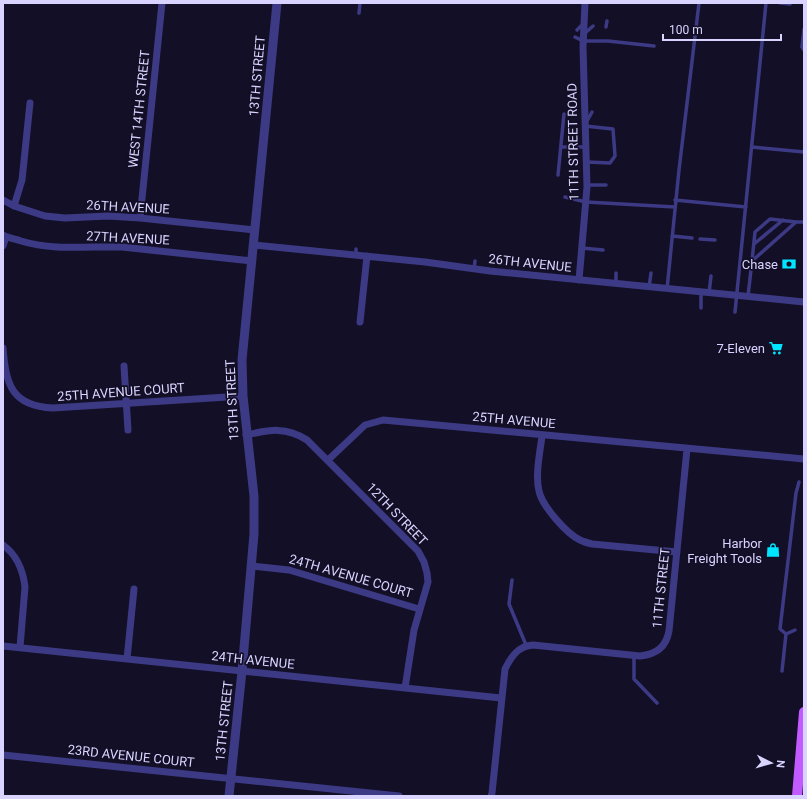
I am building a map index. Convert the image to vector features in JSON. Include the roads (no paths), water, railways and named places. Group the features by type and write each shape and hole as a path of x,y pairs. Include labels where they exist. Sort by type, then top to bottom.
{"main road":[{"path":"797,796 804,712"}],"street":[{"name":"WEST 14TH STREET","path":"140,218 162,3"},
{"name":"13TH STREET","path":"229,796 254,534 254,496 246,434 242,360 277,3"},
{"name":"11TH STREET ROAD","path":"579,280 587,185 581,35 585,3"},
{"path":"14,206 22,180 30,104"},
{"name":"26TH AVENUE","path":"3,200 14,206 45,216 108,216 140,218 255,230"},
{"path":"3,246 5,236"},
{"name":"27TH AVENUE","path":"5,236 38,245 65,248 103,246 122,247 252,261"},
{"name":"26TH AVENUE","path":"254,245 356,252 367,256 475,265 579,280 804,302"},
{"path":"360,322 367,256"},
{"name":"25TH AVENUE COURT","path":"3,348 5,369 9,385 26,401 34,406 44,408 243,396"},
{"path":"124,366 128,430"},
{"name":"25TH AVENUE","path":"328,460 365,425 382,420 542,436 804,459"},
{"path":"246,434 281,430 293,432 307,440 328,460"},
{"path":"542,436 538,477 539,492 546,508 563,526 580,540 592,544 677,552"},
{"name":"11TH STREET","path":"526,645 634,655 651,655 664,645 668,638 687,449"},
{"name":"12TH STREET","path":"328,460 418,551 424,562 428,582 414,630 405,688"},
{"path":"3,545 16,558 24,578 25,587 20,648"},
{"name":"24TH AVENUE COURT","path":"252,566 288,570 419,609"},
{"path":"127,659 134,589"},
{"path":"490,796 492,793 505,669 511,656 526,645"},
{"name":"24TH AVENUE","path":"3,646 501,698"},
{"name":"23RD AVENUE COURT","path":"3,754 399,796"}],"lane":[{"path":"359,13 360,3"},
{"path":"667,289 675,200 698,3"},
{"path":"735,312 766,3"},
{"path":"780,3 790,4"},
{"path":"606,21 606,27"},
{"path":"575,37 581,35 593,26"},
{"path":"804,29 802,47 804,50"},
{"path":"581,35 608,41 654,46"},
{"path":"586,162 610,163 615,156 613,129 585,125 592,112"},
{"path":"558,175 564,114"},
{"path":"561,147 586,147"},
{"path":"752,147 804,152"},
{"path":"587,185 606,185"},
{"path":"565,197 586,202 675,207"},
{"path":"675,200 746,207"},
{"path":"748,297 755,232 770,219 804,222"},
{"path":"754,244 783,220"},
{"path":"752,261 796,222"},
{"path":"672,236 692,238"},
{"path":"700,239 715,240"},
{"path":"582,248 603,250"},
{"path":"649,287 651,272"},
{"path":"616,273 616,284"},
{"path":"709,293 711,276"},
{"path":"701,292 702,308"},
{"path":"786,634 780,629 796,493 799,482"},
{"path":"512,580 510,604 526,645"},
{"path":"786,634 795,630"},
{"path":"782,671 786,634"},
{"path":"634,655 634,679 657,703"}],"place":[{"name":"Chase","path":"789,264"},
{"name":"7-Eleven","path":"776,348"},
{"name":"Harbor Freight Tools","path":"773,550"}]}
